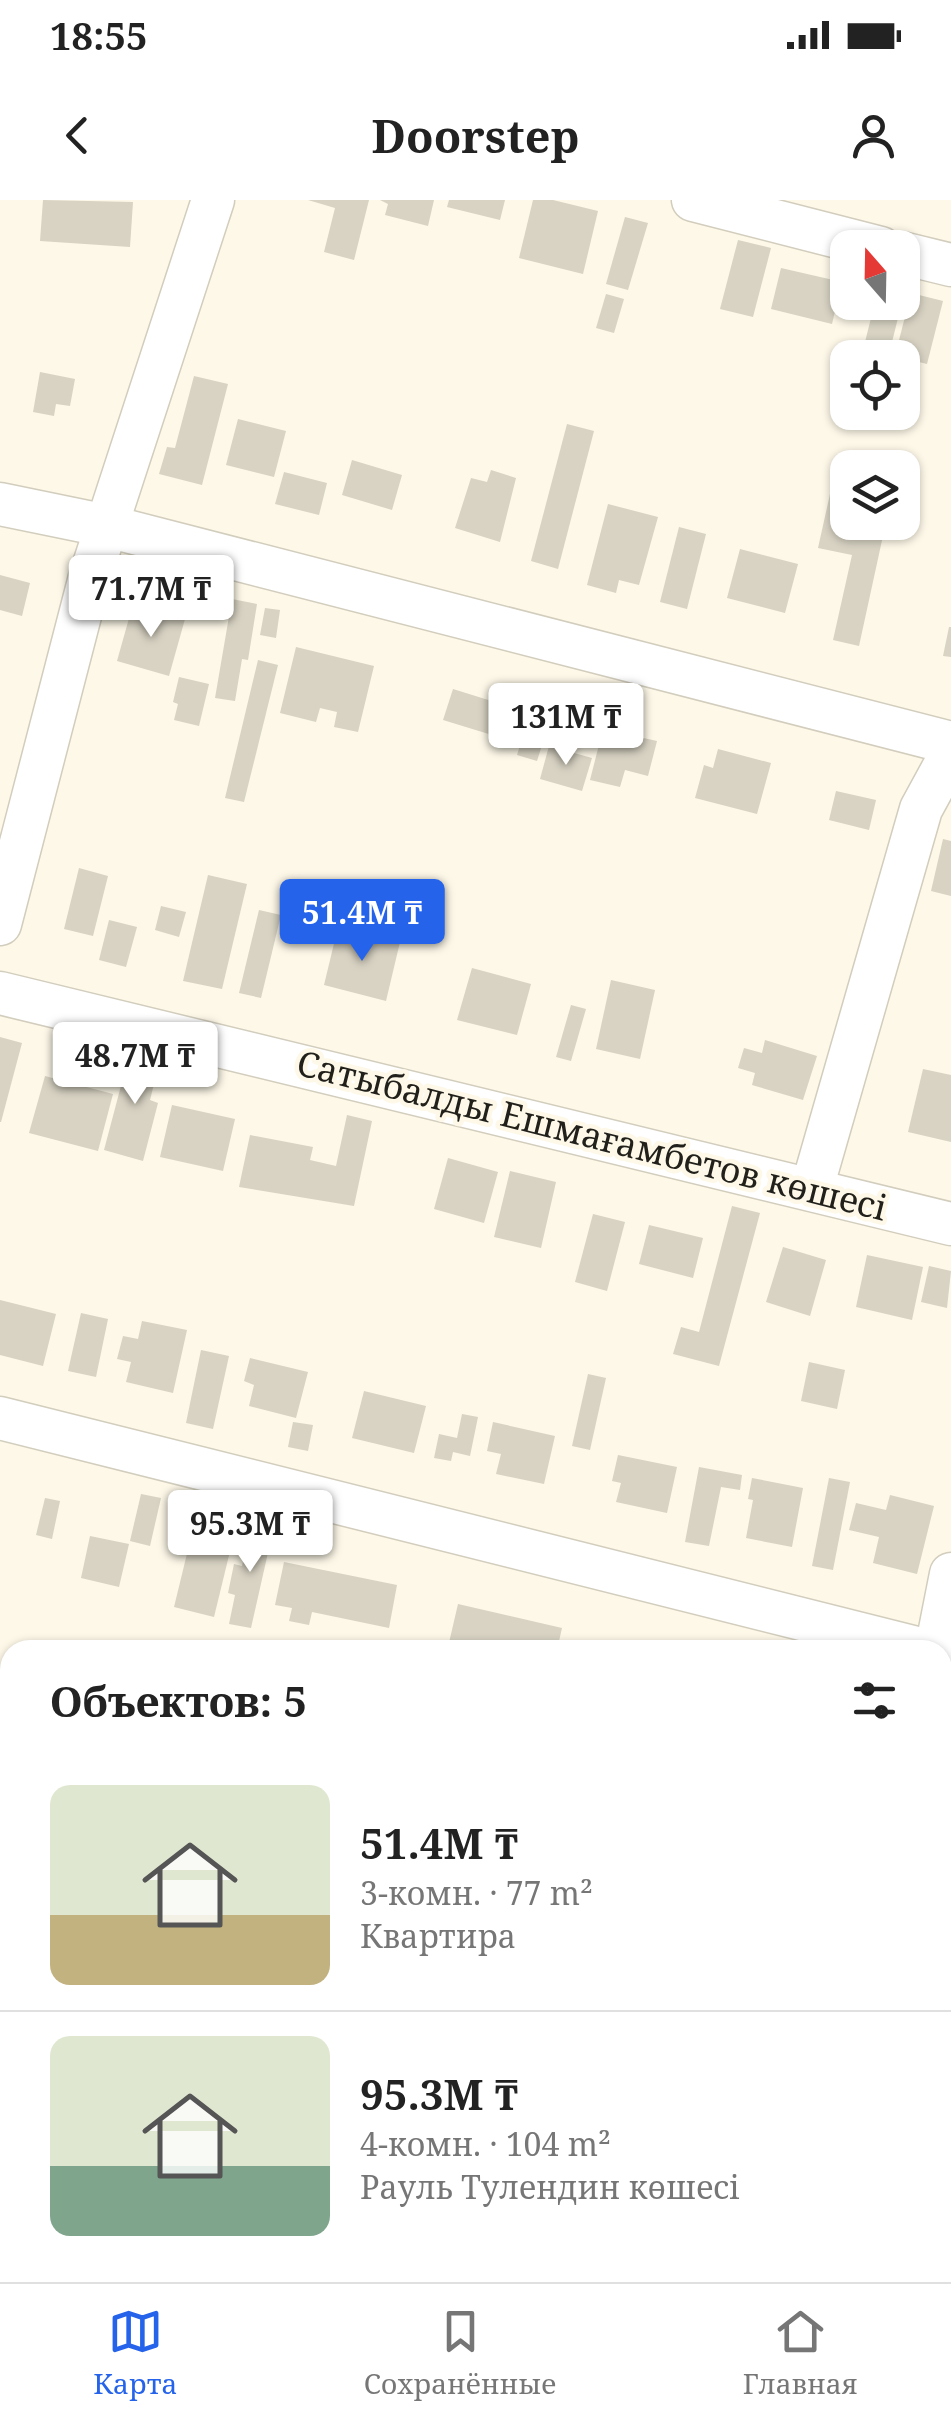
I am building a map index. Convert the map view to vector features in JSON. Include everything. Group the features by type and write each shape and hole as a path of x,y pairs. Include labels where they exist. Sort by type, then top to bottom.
{"street":[{"path":"0,924 90,577 214,200"},
{"path":"692,200 830,235"},
{"path":"920,257 951,265"},
{"path":"0,504 107,526 951,744"},
{"path":"812,1188 921,808 951,754"},
{"name":"Сатыбалды Ешмағамбетов көшесі","path":"0,993 951,1224"},
{"path":"0,1418 885,1640"},
{"path":"938,1640 951,1574"}],"building":[{"path":"43,200 133,202 130,247 40,241"},
{"path":"308,200 369,200 354,260 324,252 335,208"},
{"path":"380,200 434,200 428,226 385,215 388,204"},
{"path":"449,200 505,200 500,220 447,207"},
{"path":"533,200 553,200 598,211 583,274 519,258"},
{"path":"625,217 648,223 628,290 606,284"},
{"path":"738,240 771,248 753,317 720,309"},
{"path":"781,268 830,279 832,324 771,309"},
{"path":"606,294 624,299 614,333 596,328"},
{"path":"920,295 943,301 927,364 920,362 920,340 899,340 904,320 920,320"},
{"path":"870,320 898,320 892,340 866,340"},
{"path":"40,372 75,379 70,406 56,404 54,416 33,412"},
{"path":"194,376 228,384 202,485 159,474 167,447 175,448"},
{"path":"238,419 286,431 274,477 226,465"},
{"path":"567,424 594,431 558,569 531,561"},
{"path":"352,460 402,475 392,510 342,495"},
{"path":"491,470 516,478 500,542 455,528 471,478 487,482"},
{"path":"284,472 327,483 319,515 275,504"},
{"path":"830,494 830,540 882,540 859,646 833,640 852,555 818,548"},
{"path":"608,504 658,517 639,585 619,580 616,593 587,585"},
{"path":"679,527 706,534 687,609 660,602"},
{"path":"740,549 798,564 785,613 727,598"},
{"path":"0,575 30,583 22,616 0,610"},
{"path":"232,599 257,604 248,660 242,659 235,701 215,698"},
{"path":"133,604 185,619 169,676 117,661"},
{"path":"265,608 280,610 276,638 260,635"},
{"path":"951,627 951,657 943,656"},
{"path":"296,647 374,666 358,732 334,727 337,712 320,708 316,722 280,713"},
{"path":"258,660 278,665 244,802 225,798"},
{"path":"179,677 209,684 199,726 174,720 178,704 173,702"},
{"path":"453,689 514,708 505,739 443,720"},
{"path":"532,706 552,713 537,761 517,755"},
{"path":"603,729 657,741 648,776 625,770 620,787 590,780"},
{"path":"549,746 592,758 582,791 540,779"},
{"path":"718,749 771,763 757,814 695,798 704,765 713,768"},
{"path":"836,791 876,800 869,830 829,820"},
{"path":"943,839 951,841 951,896 931,891"},
{"path":"79,868 108,876 93,936 64,929"},
{"path":"208,875 247,884 222,989 183,981"},
{"path":"161,906 186,912 179,937 155,930"},
{"path":"259,910 281,915 261,998 239,993"},
{"path":"109,920 137,927 126,967 99,960"},
{"path":"338,927 400,942 386,1001 324,985"},
{"path":"472,968 531,984 517,1035 457,1020"},
{"path":"611,980 655,990 640,1059 596,1049"},
{"path":"571,1005 586,1009 571,1061 556,1057"},
{"path":"0,1037 22,1043 1,1122 0,1122"},
{"path":"765,1040 817,1056 803,1100 752,1085 755,1073 738,1068 744,1048 762,1053"},
{"path":"131,1048 161,1056 150,1100 158,1103 143,1161 104,1150"},
{"path":"923,1069 951,1075 951,1142 908,1132"},
{"path":"45,1076 113,1094 98,1151 29,1133"},
{"path":"172,1105 235,1119 223,1171 160,1157"},
{"path":"347,1115 372,1121 354,1206 239,1187 250,1135 313,1147 310,1160 336,1166"},
{"path":"448,1158 498,1172 484,1223 434,1209"},
{"path":"510,1171 556,1182 541,1248 494,1237"},
{"path":"732,1206 760,1213 719,1366 673,1354 681,1327 699,1332"},
{"path":"593,1214 625,1222 607,1291 575,1282"},
{"path":"649,1225 703,1238 693,1278 639,1264"},
{"path":"783,1247 826,1260 810,1316 766,1302"},
{"path":"867,1255 923,1267 912,1320 856,1307"},
{"path":"929,1266 951,1271 947,1308 921,1302"},
{"path":"0,1300 56,1314 43,1366 0,1355"},
{"path":"81,1313 108,1319 96,1377 68,1371"},
{"path":"142,1321 187,1330 173,1393 126,1382 131,1362 117,1359 123,1336 138,1339"},
{"path":"201,1350 229,1356 213,1429 186,1423"},
{"path":"250,1358 308,1372 296,1418 249,1406 254,1385 244,1381"},
{"path":"809,1362 845,1370 837,1409 801,1401"},
{"path":"588,1374 606,1378 590,1450 572,1446"},
{"path":"364,1391 426,1406 414,1453 352,1438"},
{"path":"462,1414 478,1417 470,1456 453,1452 451,1461 434,1458 439,1434 457,1438"},
{"path":"293,1422 313,1425 308,1451 288,1447"},
{"path":"493,1422 555,1436 544,1484 496,1474 501,1454 487,1451"},
{"path":"618,1455 677,1467 667,1513 616,1502 621,1483 612,1481"},
{"path":"699,1467 742,1475 740,1490 721,1487 709,1546 685,1542"},
{"path":"752,1478 803,1488 792,1547 746,1538 753,1500 748,1499"},
{"path":"829,1478 850,1482 833,1570 812,1566"},
{"path":"141,1494 161,1498 150,1546 130,1541"},
{"path":"890,1495 934,1506 917,1574 873,1563 879,1537 849,1530 856,1503 886,1510"},
{"path":"45,1498 60,1501 52,1539 36,1535"},
{"path":"252,1521 274,1526 251,1628 229,1624 235,1595 228,1593 234,1564 242,1566"},
{"path":"193,1529 233,1539 214,1617 174,1607"},
{"path":"90,1536 129,1544 119,1587 81,1578"},
{"path":"284,1562 397,1585 389,1628 312,1612 309,1625 289,1621 292,1608 275,1605"},
{"path":"458,1604 562,1628 559,1640 450,1640"}]}
